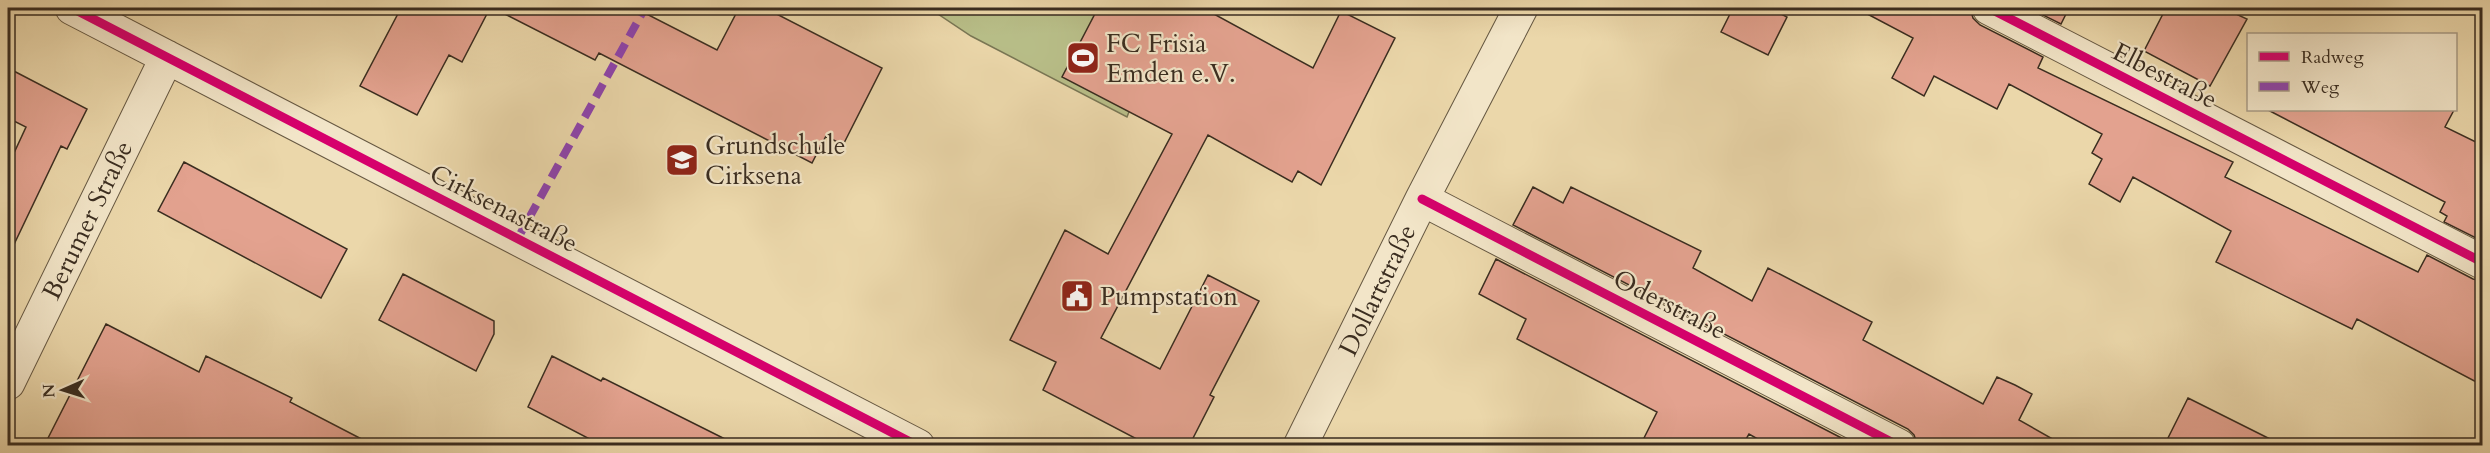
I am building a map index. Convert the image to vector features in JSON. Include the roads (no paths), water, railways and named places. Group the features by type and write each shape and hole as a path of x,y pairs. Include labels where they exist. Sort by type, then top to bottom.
{"street":[{"name":"Cirksenastraße","path":"72,8 918,446"},
{"name":"Dollartstraße","path":"1300,446 1422,199 1521,8"},
{"name":"Elbestraße","path":"1989,8 2482,262"},
{"name":"Berumer Straße","path":"8,383 167,57"},
{"name":"Oderstraße","path":"1422,199 1899,446"}],"place":[{"name":"FC Frisia Emden e.V.","path":"1083,58"},
{"name":"Grundschule Cirksena","path":"682,160"},
{"name":"Pumpstation","path":"1077,296"}]}
